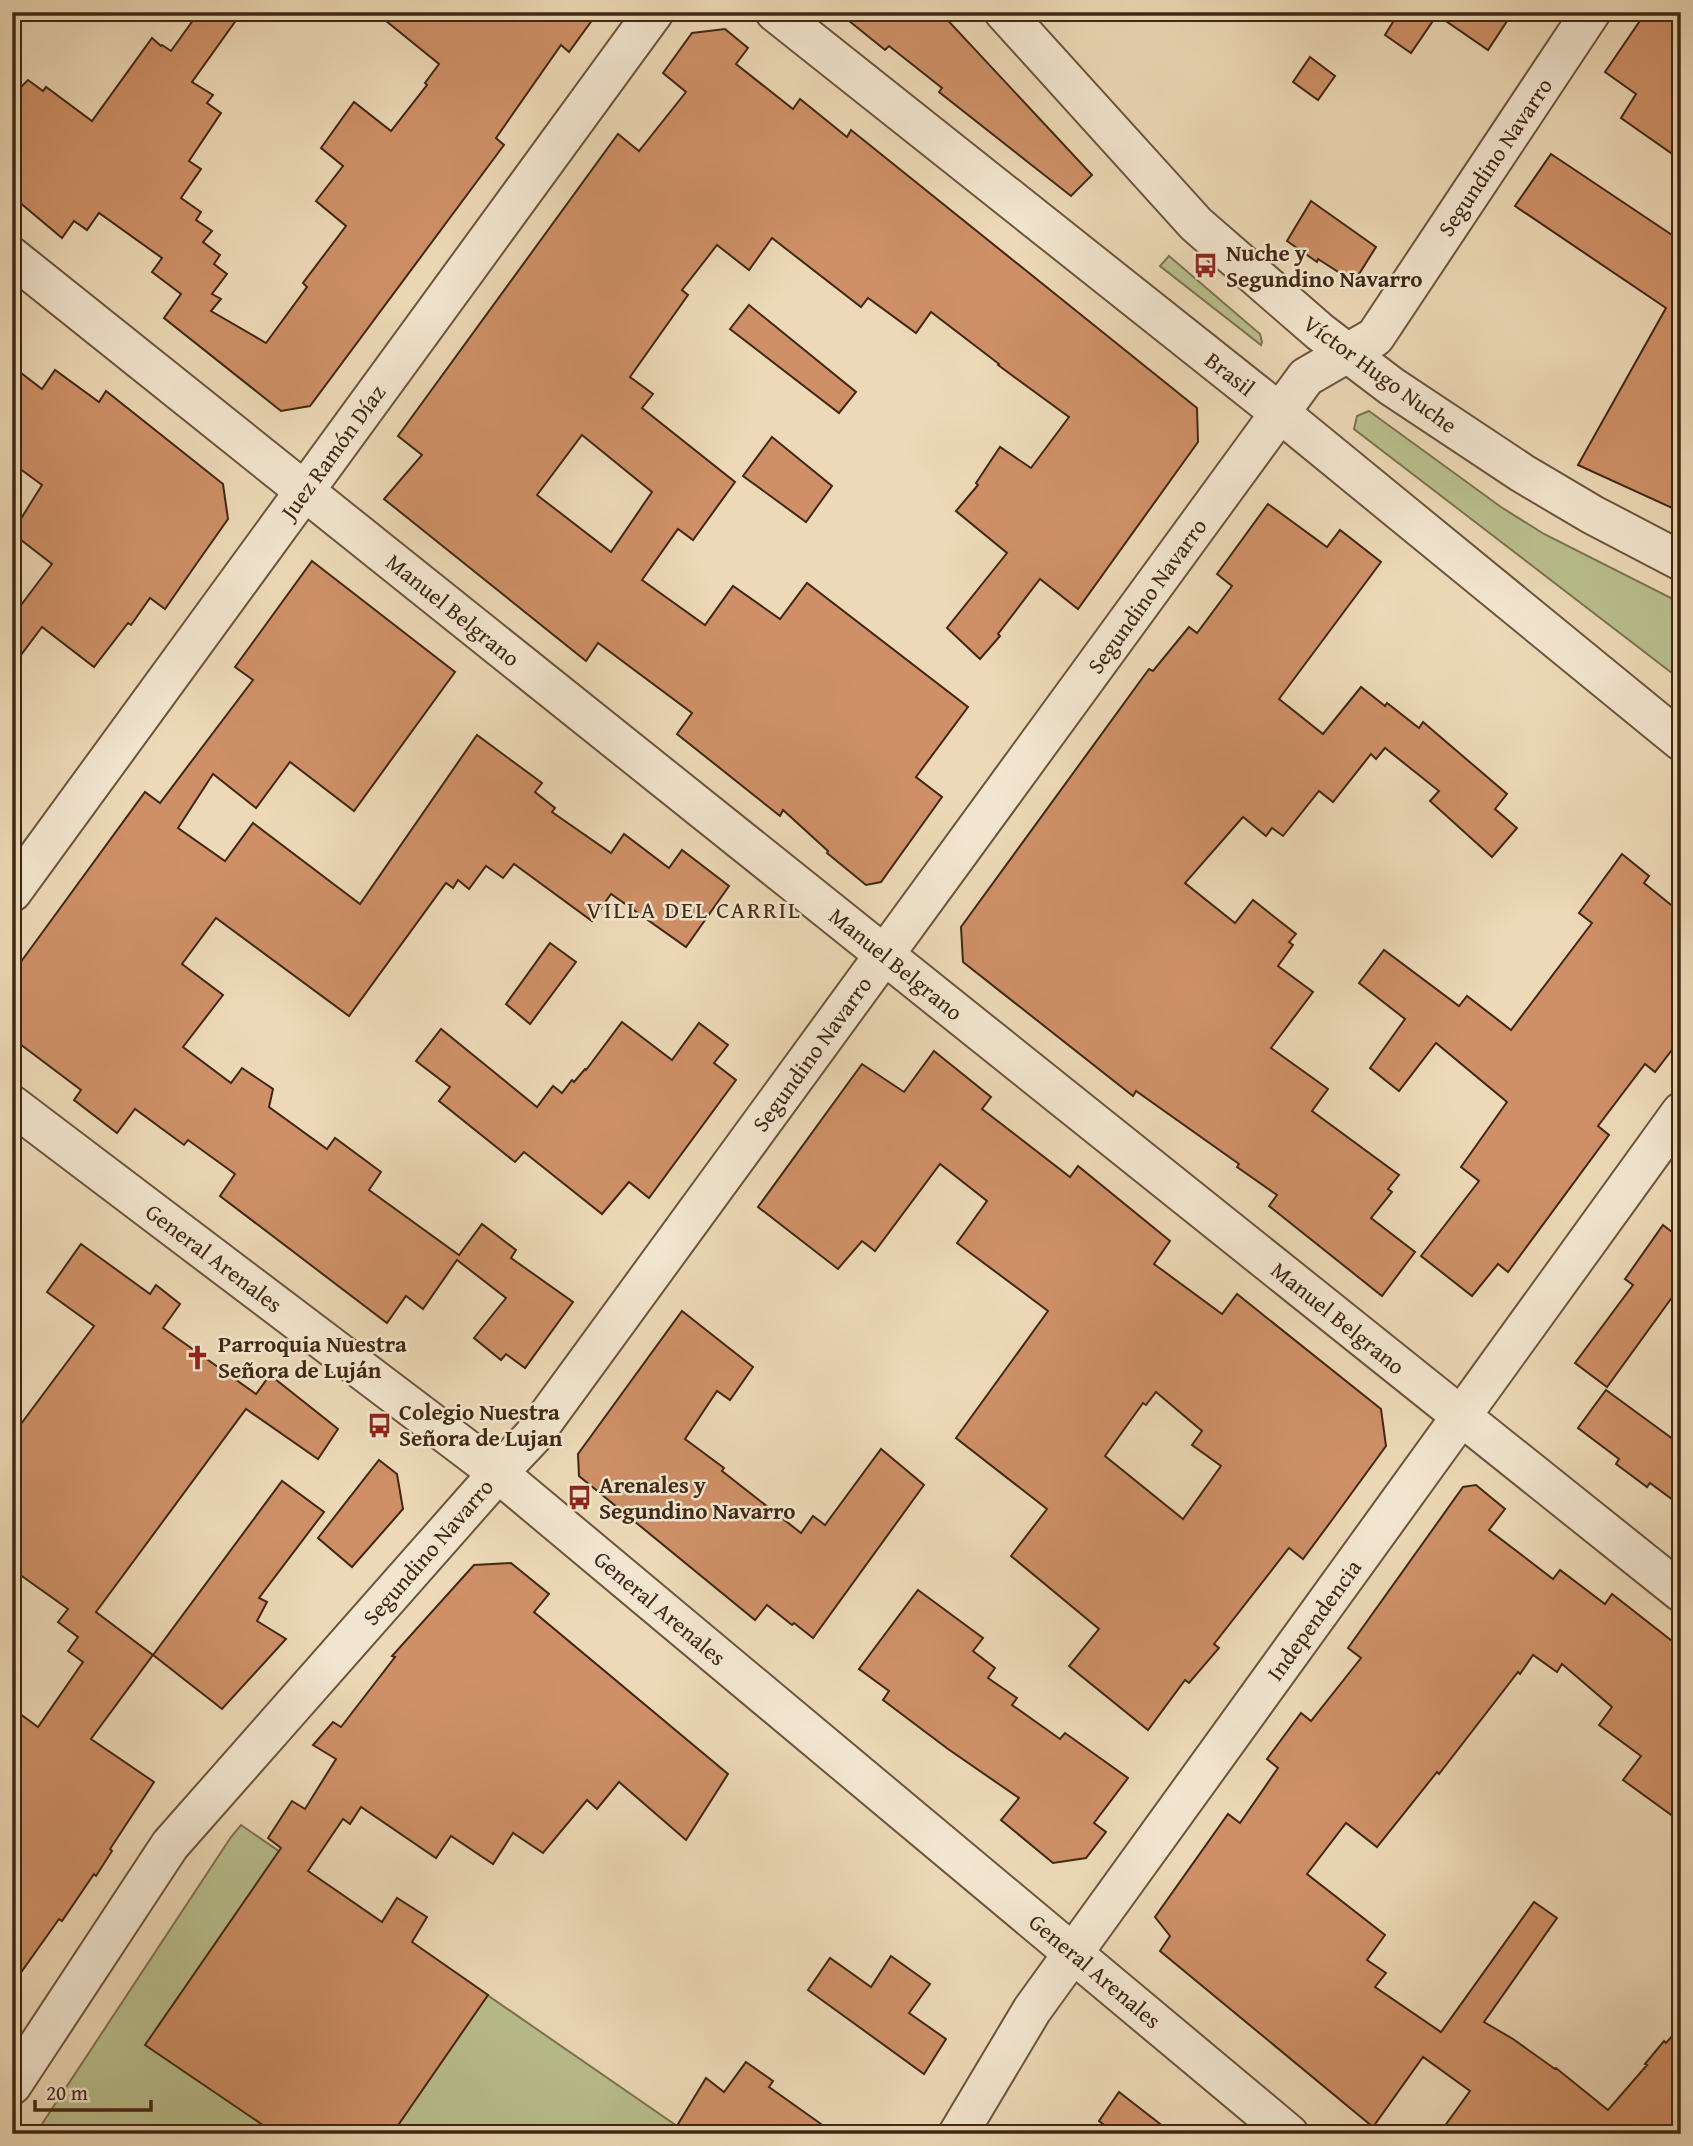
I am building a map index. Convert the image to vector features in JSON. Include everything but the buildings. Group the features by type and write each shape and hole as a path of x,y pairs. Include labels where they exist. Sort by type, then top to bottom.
{"street":[{"name":"Juez Ramón Díaz","path":"12,892 654,12"},
{"name":"Brasil","path":"775,12 1280,413 1681,741"},
{"name":"Víctor Hugo Nuche","path":"1004,12 1196,224 1279,298 1348,353 1453,429 1593,515 1681,561"},
{"name":"Segundino Navarro","path":"12,2085 170,1845 533,1436 1306,377 1375,337 1591,12"},
{"name":"Manuel Belgrano","path":"12,257 1681,1592"},
{"name":"General Arenales","path":"12,1105 498,1473 1289,2134"},
{"name":"Independencia","path":"958,2134 1032,2010 1681,1112"}],"green space":[{"path":"1169,256 1260,334 1261,345 1160,266"},
{"path":"1369,411 1501,507 1544,534 1681,603 1681,680 1354,429 1357,416"},
{"path":"241,1825 677,2126 672,2134 43,2134 38,2130"}],"place":[{"name":"Nuche y Segundino Navarro","path":"1206,266"},
{"name":"Parroquia Nuestra Señora de Luján","path":"198,1357"},
{"name":"Colegio Nuestra Señora de Lujan","path":"379,1425"},
{"name":"Arenales y Segundino Navarro","path":"579,1498"}],"district":[{"name":"VILLA DEL CARRIL","path":"694,910"}]}
